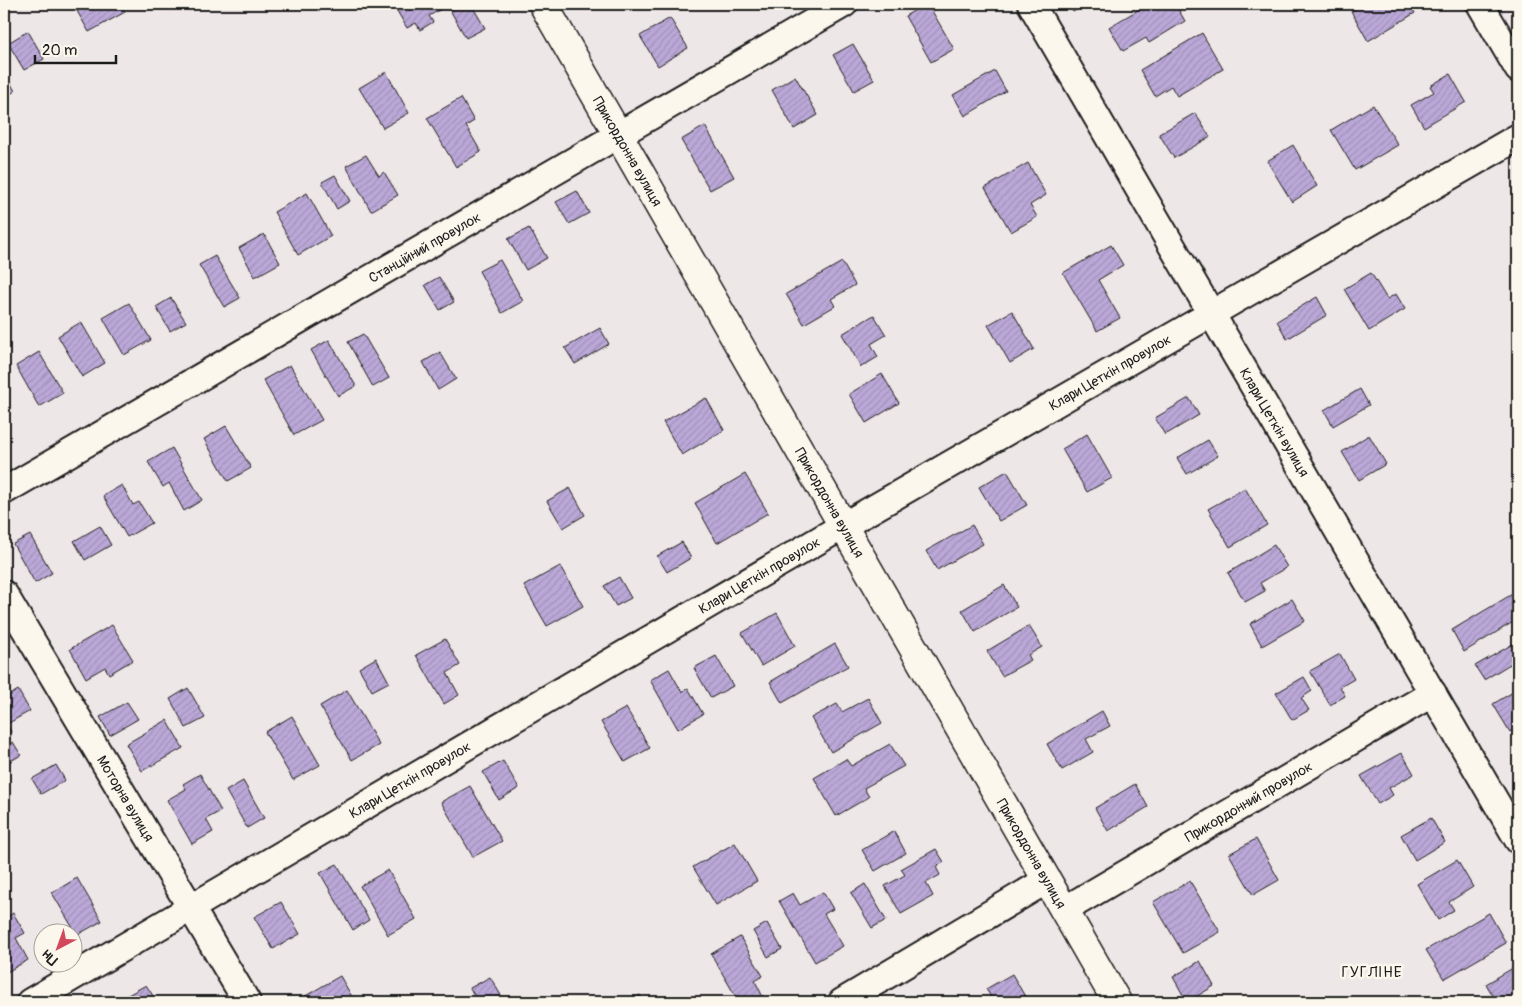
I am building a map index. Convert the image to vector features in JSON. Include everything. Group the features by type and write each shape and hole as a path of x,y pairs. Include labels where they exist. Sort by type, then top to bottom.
{"street":[{"name":"Прикордонна вулиця","path":"543,4 1117,1002"},
{"name":"Станційний провулок","path":"4,490 844,4"},
{"name":"Клари Цеткін вулиця","path":"1031,4 1518,840"},
{"path":"1480,4 1518,69"},
{"name":"Клари Цеткін провулок","path":"30,1002 843,526 1518,138"},
{"name":"Моторна вулиця","path":"4,594 247,1002"},
{"name":"Прикордонний провулок","path":"1064,910 1433,693"},
{"path":"842,1002 1047,880"}],"building":[{"path":"73,4 120,4 125,12 89,32"},
{"path":"393,4 439,4 441,9 429,16 433,22 420,30 416,23 407,28"},
{"path":"461,4 471,4 485,28 466,38 450,10"},
{"path":"928,4 954,49 931,62 905,16"},
{"path":"1068,4 1086,4 1073,12"},
{"path":"1148,4 1175,4 1185,21 1149,43 1146,38 1123,51 1109,27"},
{"path":"1362,4 1409,4 1415,13 1368,41 1351,11"},
{"path":"670,18 688,48 658,66 640,36"},
{"path":"28,31 44,59 24,70 8,43"},
{"path":"1202,33 1223,69 1177,96 1171,86 1155,96 1140,70"},
{"path":"853,44 874,80 854,91 833,55"},
{"path":"995,71 1006,91 965,116 953,95"},
{"path":"4,72 15,91 4,98"},
{"path":"386,72 409,113 383,128 359,88"},
{"path":"1450,74 1466,102 1424,127 1411,105 1434,92 1430,86"},
{"path":"795,76 818,115 794,129 772,90"},
{"path":"461,98 474,121 466,126 481,152 456,167 427,118"},
{"path":"1373,105 1398,145 1355,170 1331,130"},
{"path":"1195,113 1210,137 1174,158 1159,134"},
{"path":"705,126 734,177 710,190 681,140"},
{"path":"1293,145 1317,186 1292,202 1267,161"},
{"path":"366,155 379,176 384,172 398,195 371,211 346,166"},
{"path":"1028,163 1046,195 1030,205 1037,217 1011,232 985,188"},
{"path":"335,175 350,201 337,209 322,182"},
{"path":"577,191 589,213 569,224 556,202"},
{"path":"307,193 331,236 298,255 274,212"},
{"path":"529,228 547,258 526,270 508,239"},
{"path":"264,234 280,263 255,277 239,248"},
{"path":"1111,245 1123,265 1098,280 1120,318 1097,331 1063,273"},
{"path":"215,256 240,298 224,307 199,265"},
{"path":"500,260 523,301 502,313 479,271"},
{"path":"842,262 855,285 831,299 835,306 804,324 786,294"},
{"path":"1371,273 1387,299 1396,294 1405,309 1369,331 1344,289"},
{"path":"439,277 454,302 440,310 425,285"},
{"path":"1317,297 1327,315 1287,339 1277,321"},
{"path":"171,298 186,322 170,331 156,307"},
{"path":"129,303 151,340 124,355 103,318"},
{"path":"1012,311 1034,349 1010,363 988,325"},
{"path":"874,315 886,335 871,344 878,357 861,367 842,334"},
{"path":"81,322 105,363 82,377 58,336"},
{"path":"600,328 609,344 575,364 565,348"},
{"path":"363,334 389,378 373,387 348,342"},
{"path":"329,340 356,386 338,396 311,350"},
{"path":"39,352 63,393 39,407 16,366"},
{"path":"440,352 456,379 438,390 423,362"},
{"path":"290,365 322,420 294,435 263,380"},
{"path":"882,374 899,403 866,423 849,394"},
{"path":"1360,389 1369,405 1333,426 1324,410"},
{"path":"706,398 724,430 682,455 663,422"},
{"path":"1189,398 1199,415 1165,435 1155,418"},
{"path":"226,426 251,468 228,481 204,439"},
{"path":"1087,434 1112,478 1087,492 1062,449"},
{"path":"1369,435 1386,464 1359,480 1342,452"},
{"path":"1208,440 1218,456 1187,474 1177,458"},
{"path":"172,448 202,500 184,511 169,483 163,487 148,462"},
{"path":"1007,471 1027,505 999,521 979,487"},
{"path":"745,474 768,513 717,543 695,503"},
{"path":"122,485 133,505 139,502 152,523 127,537 103,496"},
{"path":"570,488 585,515 563,528 547,501"},
{"path":"1245,488 1267,525 1230,547 1208,509"},
{"path":"972,525 983,544 937,570 926,551"},
{"path":"100,526 111,545 85,560 74,541"},
{"path":"30,535 52,573 35,583 13,544"},
{"path":"682,542 691,558 667,572 657,556"},
{"path":"1274,545 1287,567 1260,583 1265,591 1245,602 1228,573"},
{"path":"560,566 583,606 547,626 524,586"},
{"path":"619,577 631,598 616,606 604,586"},
{"path":"1004,585 1017,607 975,632 962,610"},
{"path":"1514,593 1518,600 1518,619 1464,652 1452,630"},
{"path":"1292,599 1305,621 1262,646 1250,624"},
{"path":"777,613 795,646 761,666 742,633"},
{"path":"112,625 133,660 109,674 105,667 86,678 70,649"},
{"path":"1029,626 1042,647 1028,655 1031,660 1002,676 987,651"},
{"path":"445,639 460,665 447,673 459,695 444,704 416,655"},
{"path":"1518,641 1518,668 1514,670 1510,664 1484,680 1475,666"},
{"path":"835,644 848,666 782,703 770,682"},
{"path":"1340,654 1354,679 1340,687 1345,696 1330,705 1310,671"},
{"path":"716,656 733,686 711,698 694,668"},
{"path":"376,658 389,682 372,691 359,668"},
{"path":"669,669 682,692 688,688 703,714 678,729 650,680"},
{"path":"1304,677 1312,691 1301,698 1309,710 1292,720 1276,693"},
{"path":"188,688 205,718 186,728 170,699"},
{"path":"1518,689 1518,727 1510,732 1493,704"},
{"path":"18,690 30,711 7,724 11,732 4,736 4,699"},
{"path":"347,690 379,745 352,760 320,706"},
{"path":"868,698 882,723 831,752 811,718 837,704 842,712"},
{"path":"127,702 138,719 110,735 100,717"},
{"path":"626,708 650,748 625,762 601,722"},
{"path":"1102,711 1110,726 1086,739 1093,752 1062,770 1047,744"},
{"path":"292,716 320,765 293,780 265,732"},
{"path":"167,720 183,748 142,771 126,744"},
{"path":"13,742 21,755 4,765 4,747"},
{"path":"890,744 904,766 864,788 869,797 836,816 814,778 846,759 851,766"},
{"path":"1402,753 1414,774 1389,788 1393,795 1378,804 1361,776"},
{"path":"503,761 519,788 499,800 483,772"},
{"path":"56,765 65,780 41,794 32,779"},
{"path":"200,774 221,811 206,819 213,832 192,844 167,800 186,789 183,784"},
{"path":"243,781 264,818 247,828 226,791"},
{"path":"1135,784 1148,807 1108,831 1095,808"},
{"path":"470,786 502,841 473,857 441,802"},
{"path":"1431,818 1445,842 1415,860 1401,835"},
{"path":"894,831 906,853 875,871 862,850"},
{"path":"1256,839 1279,880 1253,895 1229,854"},
{"path":"735,843 757,881 716,905 693,867"},
{"path":"936,849 944,862 936,867 940,875 926,883 933,896 901,914 885,886 905,875 901,869"},
{"path":"1457,860 1473,887 1449,902 1454,910 1438,920 1417,884"},
{"path":"337,864 369,920 353,930 320,873"},
{"path":"388,870 416,919 388,935 360,886"},
{"path":"77,878 102,921 82,932 82,924 70,924 52,893"},
{"path":"1190,881 1220,932 1183,953 1153,902"},
{"path":"865,884 886,920 872,928 851,893"},
{"path":"823,892 833,909 824,914 843,946 815,962 779,901 793,893 800,905"},
{"path":"281,902 300,934 273,949 254,917"},
{"path":"13,913 25,933 16,938 28,960 5,973 4,919"},
{"path":"1489,913 1506,943 1444,979 1426,950"},
{"path":"767,923 782,949 768,957 753,931"},
{"path":"740,937 763,976 755,981 763,997 753,1002 739,1002 711,954"},
{"path":"1200,961 1214,986 1187,1002 1173,977"},
{"path":"1518,965 1518,997 1510,1002 1497,1002 1486,984"},
{"path":"1012,974 1027,1000 1023,1002 982,1002 991,997 986,989"},
{"path":"340,976 355,1002 304,1002 302,998"},
{"path":"490,977 505,1002 478,1002 470,988"},
{"path":"146,985 157,1002 120,1002 119,1000"},
{"path":"640,995 644,1002 628,1002"}],"district":[{"name":"ГУГЛІНЕ","path":"1372,972"}]}
